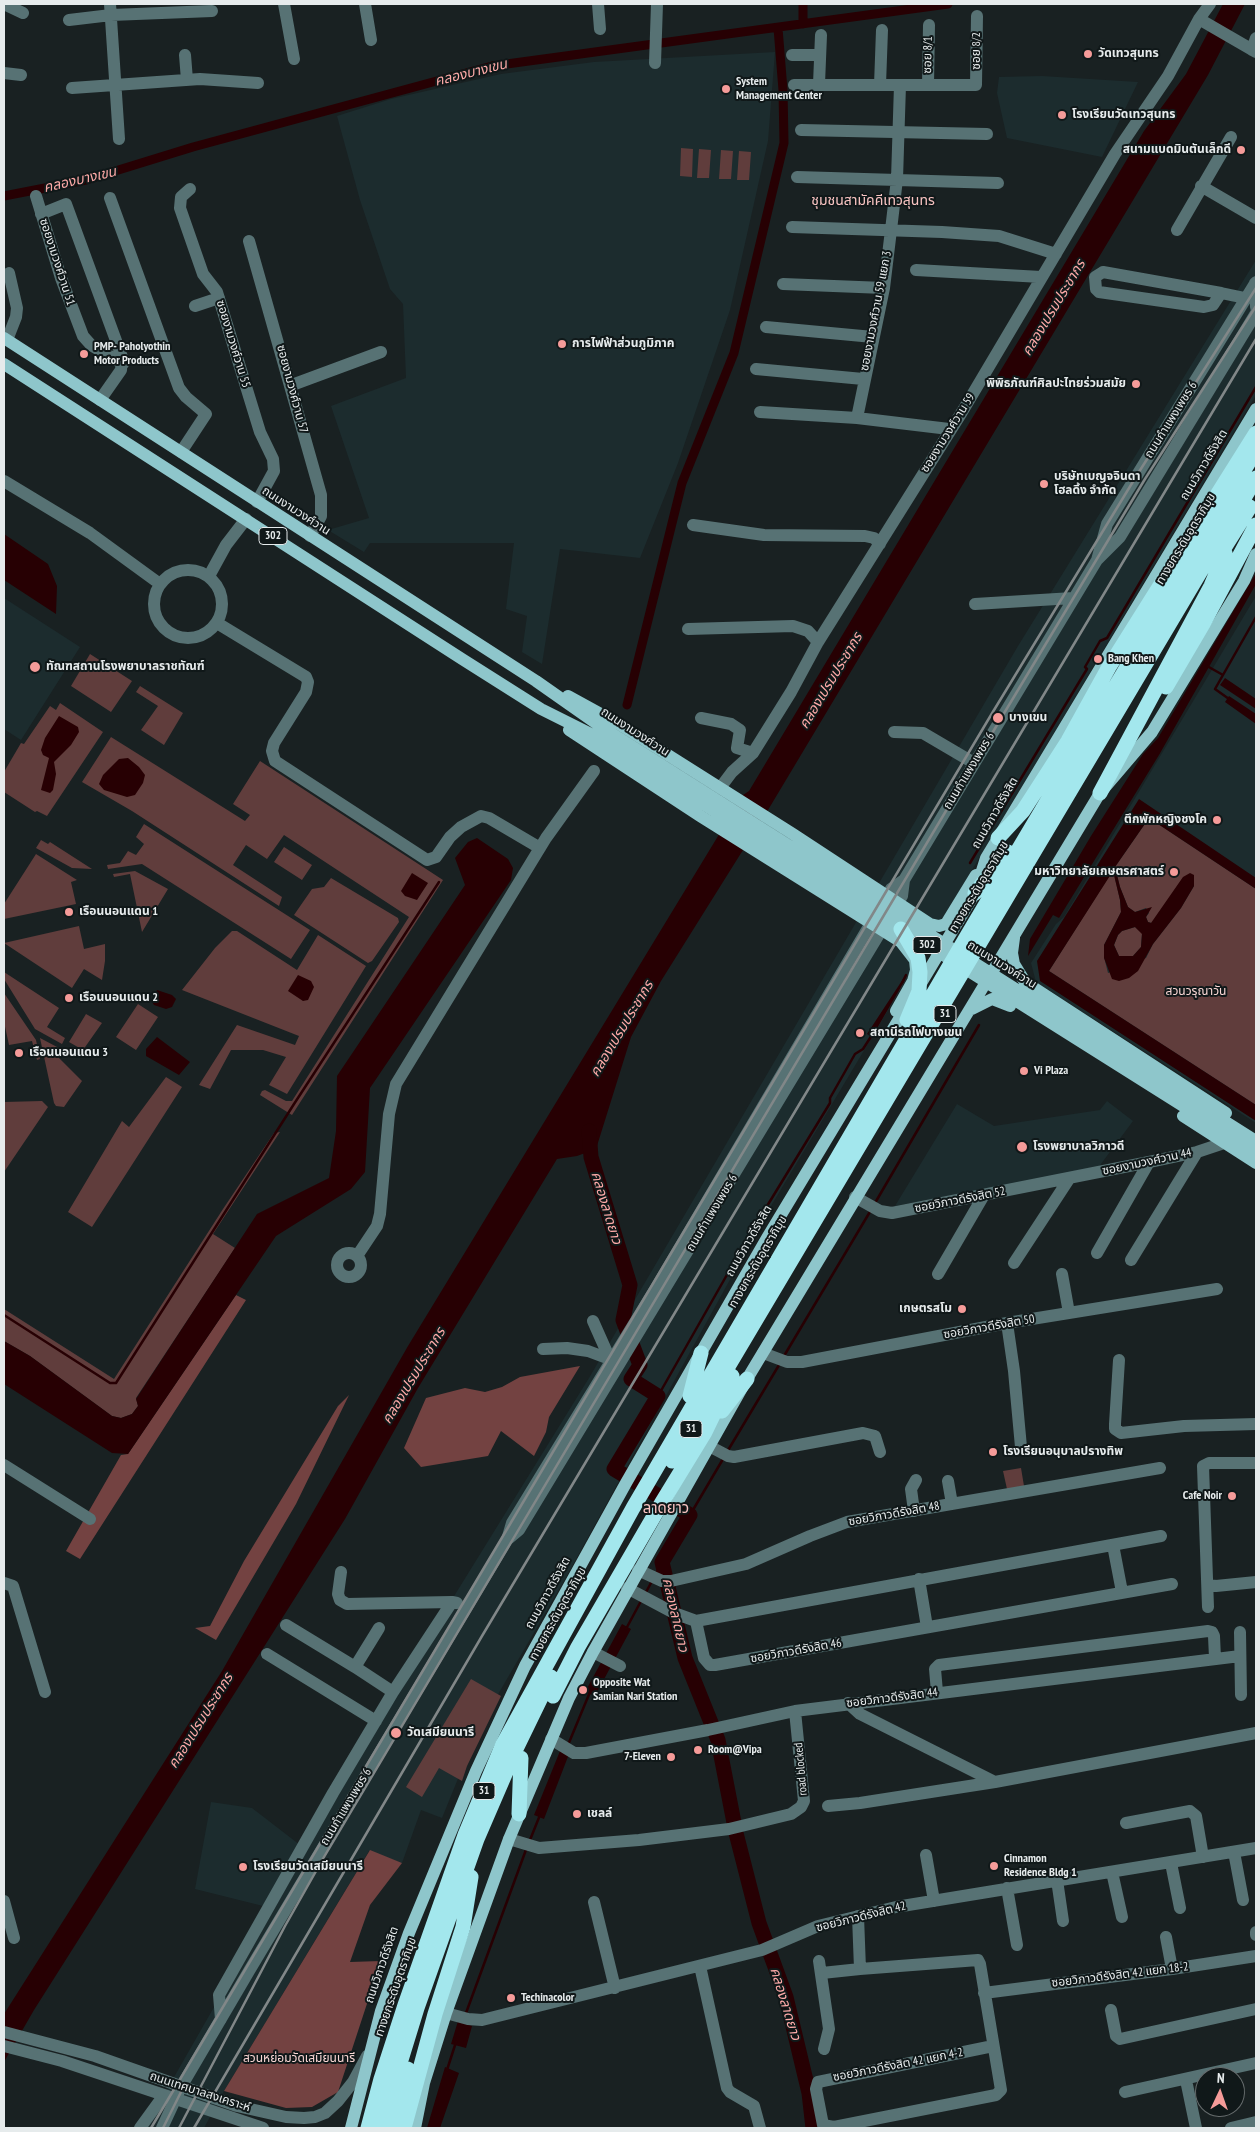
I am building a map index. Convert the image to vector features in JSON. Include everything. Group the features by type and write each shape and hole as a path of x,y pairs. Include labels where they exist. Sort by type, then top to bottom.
{"highway":[{"path":"998,838 1028,803 1068,741 1110,667 1256,432"},
{"name":"ทางยกระดับอุตราภิมุข","path":"368,2128 381,2079 405,2005 465,1835 503,1744 633,1508 972,927 1256,450"},
{"name":"ถนนวิภาวดีรังสิต","path":"364,2128 376,2079 400,2006 462,1835 499,1744 634,1480 690,1396 855,1112 963,934 1016,842 1098,709 1212,537 1256,454"},
{"name":"ทางยกระดับอุตราภิมุข","path":"380,2128 417,2008 477,1839 514,1751 569,1642 639,1515 1256,478"},
{"name":"31","path":"395,2128 403,2085 426,2012 485,1842 521,1758 578,1647 670,1502 707,1439 731,1378 984,946 1124,720 1204,579 1231,540 1256,497"},
{"path":"1122,749 1149,714 1203,624 1256,524"},
{"path":"1100,792 1211,586 1231,540"},
{"path":"975,893 1016,842"},
{"path":"734,1335 799,1208 914,1007 919,991 920,972 918,958 901,929"},
{"path":"690,1396 701,1353"},
{"path":"707,1439 747,1379"},
{"path":"519,1814 521,1758"},
{"path":"404,2128 435,2014 463,1927 477,1839"},
{"path":"395,2128 423,2091"}],"main road":[{"name":"ถนนงามวงศ์วาน","path":"5,340 536,682 600,733 901,929 1256,1152"},
{"name":"ถนนงามวงศ์วาน","path":"4,364 541,709 600,733 1256,1142"},
{"name":"ถนนวิภาวดีรังสิต","path":"351,2128 370,2052 408,1933 484,1754 525,1666 634,1480 701,1353 767,1238 975,893 986,858 1256,409"},
{"name":"31","path":"747,1379 1100,792 1152,732 1244,581 1256,554"},
{"path":"536,682 605,716 793,834 930,924 939,926 946,924 986,858"},
{"path":"541,709 589,744 774,864 901,942 915,960 916,970 913,981 791,1188 767,1238"},
{"path":"829,898 843,903 849,902 858,884 847,870"},
{"path":"1014,935 1012,953 1014,964 1025,982 1256,1132"},
{"path":"1017,1010 1009,992 1013,984 1025,982"},
{"path":"970,1010 992,998 998,999 1256,1163"},
{"name":"31","path":"414,2128 446,2012 521,1843 519,1814 556,1742 627,1588 644,1573 670,1502"}],"street":[{"path":"4,4 23,13"},
{"path":"284,4 294,59"},
{"path":"364,4 371,40"},
{"path":"598,4 600,29"},
{"path":"655,63 656,4"},
{"name":"ซอยงามวงศ์วาน 59","path":"720,788 732,772 753,753 791,692 818,642 880,544 948,429 962,412 1115,154 1204,22 1210,4"},
{"path":"69,20 111,9 212,11"},
{"path":"111,9 119,139"},
{"name":"ซอย 8/2","path":"928,85 976,85 977,16"},
{"path":"1204,22 1231,38 1255,47"},
{"name":"ซอย 8/1","path":"928,85 929,25"},
{"path":"880,85 882,30"},
{"path":"818,84 821,34"},
{"path":"185,55 187,80"},
{"path":"792,55 820,55"},
{"path":"4,73 21,75"},
{"path":"72,88 187,80 258,83"},
{"path":"794,85 928,85"},
{"name":"ซอยงามวงศ์วาน 59 แยก 3","path":"857,418 863,379 884,288 897,179 900,85"},
{"path":"801,130 987,134"},
{"path":"1177,230 1231,137"},
{"path":"797,177 998,183"},
{"path":"1201,186 1256,218"},
{"name":"ซอยงามวงศ์วาน 55","path":"190,189 181,197 180,208 203,274 216,289 260,432 273,459 274,471 256,502"},
{"path":"36,196 41,214"},
{"path":"110,198 179,388 186,397 206,414 181,452"},
{"name":"ซอยงามวงศ์วาน 51","path":"64,199 123,364 91,345 83,336 61,278 41,214 64,199"},
{"path":"792,228 891,230 999,236 1056,254"},
{"name":"ซอยงามวงศ์วาน 57","path":"250,241 292,385 320,495 321,516 310,536"},
{"path":"916,270 1041,278"},
{"path":"1221,293 1213,304 1204,307 1099,292 1094,283 1095,277 1103,272 1221,293 1245,298"},
{"path":"5,340 16,317 17,308 9,273"},
{"name":"ถนนกำแพงเพชร 6","path":"1097,560 1107,524 1256,283"},
{"name":"ถนนกำแพงเพชร 6","path":"1256,283 1256,307"},
{"path":"784,284 884,288"},
{"path":"195,306 219,298"},
{"name":"ถนนกำแพงเพชร 6","path":"507,1540 519,1530 892,900 891,889 904,880 1073,598 1097,560 1120,537 1256,313"},
{"path":"766,327 873,337"},
{"path":"292,385 381,352"},
{"path":"100,400 121,370 123,364"},
{"path":"756,370 863,379"},
{"path":"760,412 857,418 948,429"},
{"path":"4,481 90,533 160,584"},
{"path":"209,576 226,545 246,519"},
{"path":"692,525 764,535 865,536 874,538 880,544"},
{"path":"192,569 209,576 216,583 222,598 222,613 218,623 201,636 179,637 169,633 156,616 154,600 160,584 174,572 182,570 192,569"},
{"path":"975,604 1073,598"},
{"path":"218,623 306,677 308,682 306,692 274,743 272,751 275,762 427,860 436,857 450,837 461,827 481,816 489,818 540,848"},
{"path":"688,629 793,626 808,631 818,642"},
{"path":"701,718 731,724 740,730 737,748 753,753"},
{"path":"894,732 923,733 974,763"},
{"path":"357,1256 377,1226 380,1214 389,1114 396,1084 540,848 594,771"},
{"name":"ซอยงามวงศ์วาน 44","path":"1069,1179 1197,1152 1224,1143"},
{"path":"1131,1260 1197,1152"},
{"path":"1097,1253 1149,1162"},
{"path":"1014,1264 1069,1179"},
{"name":"ซอยวิภาวดีรังสิต 52","path":"856,1197 872,1207 892,1213 1069,1179"},
{"path":"938,1274 984,1195"},
{"path":"1062,1274 1069,1313"},
{"name":"ซอยวิภาวดีรังสิต 50","path":"763,1353 783,1360 802,1362 1069,1313 1217,1289"},
{"path":"594,1320 610,1358"},
{"path":"1007,1324 1014,1371 1021,1447"},
{"name":"ถนนกำแพงเพชร 6","path":"155,2128 169,2097 182,2087 467,1608 507,1540 512,1523 610,1358 626,1347"},
{"path":"543,1348 567,1348 610,1358"},
{"path":"1119,1360 1115,1429 1122,1433 1184,1426 1256,1424"},
{"path":"707,1439 728,1456 734,1457 863,1433 875,1436 880,1452"},
{"path":"1208,1607 1202,1470 1204,1464 1256,1463"},
{"path":"4,1465 90,1519"},
{"name":"ซอยวิภาวดีรังสิต 48","path":"644,1573 662,1581 672,1581 746,1564 838,1525 1160,1468"},
{"path":"914,1511 910,1489 916,1480"},
{"path":"948,1481 952,1504"},
{"path":"627,1588 677,1615 696,1621 1161,1536"},
{"path":"1113,1545 1122,1592"},
{"path":"341,1572 338,1594 340,1600 347,1604 452,1602 467,1608"},
{"path":"919,1579 927,1627"},
{"path":"1208,1584 1216,1586 1256,1582"},
{"path":"4,1583 12,1586 45,1692"},
{"name":"ซอยวิภาวดีรังสิต 46","path":"696,1621 704,1658 710,1665 715,1665 1172,1584"},
{"path":"221,2019 219,1995 393,1692 452,1602"},
{"path":"286,1625 393,1692"},
{"path":"355,1667 379,1628"},
{"path":"937,1692 935,1669 939,1665 1208,1631 1212,1632 1214,1636 1215,1658"},
{"path":"1240,1632 1240,1695"},
{"path":"267,1654 376,1721"},
{"path":"596,1654 618,1665"},
{"name":"ซอยวิภาวดีรังสิต 44","path":"556,1742 573,1752 586,1753 796,1711 848,1703 1240,1656"},
{"path":"848,1703 860,1714 994,1782"},
{"name":"road blocked","path":"521,1843 640,1840 729,1828 792,1814 801,1807 804,1801 796,1711"},
{"path":"828,1806 868,1802 994,1782 1256,1733"},
{"path":"1126,1823 1190,1811 1196,1816 1203,1857"},
{"name":"ซอยวิภาวดีรังสิต 42","path":"446,2012 465,2019 482,2020 615,1988 767,1948 818,1926 858,1916 1007,1888 1256,1848"},
{"path":"1234,1852 1243,1900"},
{"path":"926,1855 934,1901"},
{"path":"1171,1863 1180,1908"},
{"path":"1112,1872 1122,1917"},
{"path":"1057,1880 1064,1921"},
{"path":"1007,1888 1017,1945"},
{"path":"4,1901 14,1938"},
{"path":"594,1902 615,1988"},
{"path":"858,1916 860,1969"},
{"path":"1166,1937 1172,1969"},
{"name":"ซอยวิภาวดีรังสิต 42 แยก 18-2","path":"984,1993 1172,1969 1256,1956"},
{"path":"819,1960 829,2029 824,2049"},
{"path":"822,1974 860,1969 978,1960 993,2046"},
{"path":"700,1966 727,2088 730,2092 754,2106 760,2128"},
{"path":"1111,2010 1116,2036 1120,2039 1256,2009"},
{"name":"ถนนเทศบาลสงเคราะห์","path":"4,2032 64,2047 237,2106 286,2117 315,2117 325,2113 353,2082 370,2052"},
{"name":"ถนนเทศบาลสงเคราะห์","path":"4,2046 62,2062 169,2097 229,2123 264,2128"},
{"name":"ซอยวิภาวดีรังสิต 42 แยก 4-2","path":"993,2046 1000,2092 996,2095 834,2127 823,2125 816,2089 818,2082 993,2046"},
{"path":"1125,2092 1256,2063"},
{"path":"1186,2080 1196,2128"},
{"path":"140,2128 169,2097"},
{"name":"ถนนกำแพงเพชร 6","path":"162,2128 169,2097"},
{"path":"229,2123 237,2106"},
{"path":"1231,2128 1256,2122"}],"shaded area":[{"name":"การไฟฟ้าส่วนภูมิภาค","path":"775,52 768,141 730,310 678,463 640,558 560,549 542,664 522,652 527,616 506,609 514,543 370,543 364,552 328,530 369,518 331,406 406,378 403,304 390,289 360,200 337,116 391,99 501,74 594,62"},
{"name":"โรงเรียนวัดเทวสุนทร","path":"1042,76 1138,82 1102,157 1007,138 997,93 999,77"},
{"path":"1256,260 1256,395 765,1216 564,1581 479,1727 442,1818 421,1810 402,1863 369,1851 224,2091 204,2128 145,2128 383,1711 589,1378 1018,646"},
{"name":"มหาวิทยาลัยเกษตรศาสตร์","path":"1256,596 1256,1123 1036,982 1031,963 1056,924 1064,917"},
{"name":"ทัณฑสถานโรงพยาบาลราชทัณฑ์","path":"4,598 80,647 21,740 4,729"},
{"name":"โรงพยาบาลวิภาวดี","path":"1107,1101 1133,1121 1098,1168 895,1206 957,1104 994,1126 1100,1110"},
{"name":"โรงเรียนวัดเสมียนนารี","path":"211,1802 252,1808 300,1845 263,1906 195,1889"}],"green space":[{"path":"681,148 693,149 692,177 680,176"},
{"path":"699,149 711,150 709,178 697,178"},
{"path":"721,150 733,151 731,179 719,179"},
{"path":"739,151 751,152 749,180 737,180"},
{"path":"90,654 132,681 111,712 71,686"},
{"path":"140,686 183,713 164,745 141,730 158,706 136,692"},
{"path":"60,703 103,732 47,816 37,811 35,812 4,792 4,772 21,743 24,744 50,706 56,710"},
{"path":"111,737 245,821 250,815 233,804 260,761 443,880 292,1115 260,1095 262,1091 265,1090 286,1101 292,1101 409,917 284,835 267,859 246,845 233,865 282,897 279,906 132,811 82,782"},
{"name":"สวนวรุณาวัน","path":"1149,818 1256,889 1256,1105 1049,971 1113,870 1121,912 1104,945 1104,957 1108,973 1146,958 1153,944 1181,908 1194,886 1183,878 1152,923 1148,922 1146,917 1149,913 1146,908 1135,912 1128,907 1120,887 1115,867"},
{"path":"144,824 310,930 291,959 142,864 108,869 107,865 120,863 128,851 136,855 144,844 136,837"},
{"path":"41,840 48,844 50,842 92,869 72,868 36,848"},
{"path":"284,847 312,865 302,880 274,862"},
{"path":"36,854 77,880 71,882 76,904 4,919 4,904"},
{"path":"135,871 168,889 142,932 130,874 114,877 113,874"},
{"path":"331,878 398,918 399,922 372,961 368,963 294,915 312,889 324,887"},
{"path":"79,926 84,949 105,944 105,961 102,980 84,969 72,988 4,943"},
{"path":"1135,927 1142,933 1141,947 1133,956 1119,956 1114,945 1118,935 1122,931"},
{"path":"232,931 237,931 297,970 318,935 366,966 287,1094 269,1085 286,1057 263,1050 231,1050 210,1089 199,1085 237,1025 295,1045 299,1036 182,990 215,948"},
{"path":"4,972 59,1008 47,1027 65,1038 62,1044 35,1029 4,979"},
{"path":"4,993 36,1040 40,1059 37,1060 32,1041 9,1045 4,1022"},
{"path":"138,1004 158,1017 136,1050 116,1037"},
{"path":"86,1014 102,1023 83,1050 69,1042"},
{"path":"40,1038 59,1048 56,1055 82,1081 64,1107 56,1106 54,1103"},
{"path":"166,1077 182,1087 92,1227 68,1212 122,1121 129,1127"},
{"path":"42,1101 48,1107 4,1172 4,1102"},
{"path":"280,1132 213,1234 235,1248 136,1398 138,1406 132,1414 121,1418 112,1416 30,1356 4,1341 4,1309 114,1379 274,1133"},
{"path":"236,1295 246,1300 80,1559 66,1551 121,1455 128,1454"},
{"path":"580,1366 549,1417 546,1432 534,1456 501,1431 488,1456 421,1467 404,1448 426,1398 465,1388 485,1392 502,1387 520,1377"},
{"path":"349,1395 296,1504 216,1640 195,1628 210,1626 244,1561 338,1406"},
{"path":"1021,1468 1024,1486 1007,1489 1003,1471"},
{"path":"471,1679 501,1696 467,1766 462,1781 439,1768 422,1797 406,1787"},
{"name":"สวนหย่อมวัดเสมียนนารี","path":"370,1850 402,1863 370,1905 350,1962 381,1961 338,2092 312,2107 286,2108 224,2091"}],"water":[{"name":"คลองเปรมประชากร","path":"1223,4 1245,4 1208,75 768,810 661,981 631,1037 596,1149 577,1156 557,1159 418,1388 345,1519 34,2010 4,2062 4,2014 222,1671 408,1346 743,795 749,791 1144,131 1186,74"},
{"path":"4,534 48,564 57,586 56,614 4,580"},
{"path":"1256,573 1256,584 1159,755 1059,918 1053,915 1028,956 1030,939 1091,836 1143,754 1158,738"},
{"path":"1225,678 1256,699 1256,709 1220,685"},
{"path":"1229,696 1256,714 1256,724 1225,702"},
{"path":"59,716 78,727 79,732 71,745 54,762 56,774 53,790 50,793 41,790 49,758 43,755 41,750 45,738"},
{"path":"128,758 145,775 143,783 135,795 127,797 104,790 99,784 103,775 119,759"},
{"path":"1139,799 1256,878 1256,889 1149,818 1115,867 1120,887 1128,907 1135,912 1152,907 1146,917 1148,922 1151,923 1183,877 1190,873 1194,875 1194,886 1181,908 1153,944 1138,971 1129,978 1119,981 1112,979 1104,958 1104,945 1121,912 1113,871 1049,971 1256,1105 1256,1121 1040,981 1037,961","holes":["1135,927 1142,934 1141,947 1133,956 1119,956 1114,945 1122,931"]},
{"path":"477,838 508,859 513,868 511,880 370,1088 365,1172 351,1189 276,1236 128,1454 112,1453 4,1384 4,1341 30,1356 112,1416 121,1418 132,1414 138,1406 136,1399 257,1214 329,1178 336,1131 337,1076 465,885 455,858 468,842"},
{"path":"412,873 428,883 417,900 405,896 401,891"},
{"path":"298,975 311,981 314,987 308,1000 303,1001 288,991"},
{"path":"903,979 905,980 872,1037 867,1034"},
{"path":"157,990 172,995 176,999 172,1007 166,1009 154,1005 152,1002"},
{"path":"157,1037 190,1062 179,1075 146,1056 146,1049"},
{"path":"622,1624 631,1629 595,1696 585,1692"},
{"path":"560,1751 569,1754 544,1819 534,1815"},
{"path":"458,2021 472,2026 466,2048 451,2044"},
{"path":"445,2067 459,2073 440,2128 427,2128"}],"waterway":[{"path":"803,4 803,24"},
{"name":"คลองบางเขน","path":"4,196 86,180 193,147 492,66 948,4"},
{"path":"627,705 682,483 734,353 784,143 783,90 778,28"},
{"path":"970,863 1087,669 1085,667 1100,641 1107,638 1256,387"},
{"path":"1229,699 1215,689 1256,617"},
{"path":"1207,666 1223,675"},
{"path":"4,1315 110,1383 116,1383 294,1104 439,882"},
{"path":"902,983 906,975"},
{"path":"875,1203 979,1025"},
{"path":"658,1396 753,1229 830,1103 830,1098 855,1054 863,1049 872,1035"},
{"name":"คลองลาดยาว","path":"589,1131 591,1157 630,1285 623,1320 640,1365 631,1379 658,1396 614,1469 690,1515 662,1562 685,1658 718,1740 736,1833 759,1923 786,1997 809,2093 813,2128"},
{"path":"784,1356 871,1210"},
{"path":"727,1452 779,1365"},
{"path":"690,1515 723,1459"},
{"path":"656,1574 662,1562"},
{"path":"645,1594 652,1581"},
{"path":"626,1629 641,1601"},
{"path":"568,1745 590,1692"},
{"path":"530,1840 540,1815"},
{"path":"466,2013 527,1847"},
{"path":"447,2070 456,2042"}],"railway":[{"path":"151,2128 991,715 1137,475 1256,288"},
{"path":"179,2128 285,1926 324,1857 1000,720 1145,479 1256,306"},
{"path":"194,2128 482,1636 1256,339"},
{"path":"163,2128 183,2088"}],"place":[{"name":"วัดเทวสุนทร","path":"1088,54"},
{"name":"System Management Center","path":"726,89"},
{"name":"โรงเรียนวัดเทวสุนทร","path":"1062,115"},
{"name":"สนามแบดมินตันเล็กดี","path":"1241,150"},
{"name":"การไฟฟ้าส่วนภูมิภาค","path":"562,344"},
{"name":"PMP- Paholyothin Motor Products","path":"84,354"},
{"name":"พิพิธภัณฑ์ศิลปะไทยร่วมสมัย","path":"1136,384"},
{"name":"บริษัทเบญจจินดา โฮลดิ้ง จำกัด","path":"1044,484"},
{"name":"Bang Khen","path":"1098,659"},
{"name":"ทัณฑสถานโรงพยาบาลราชทัณฑ์","path":"35,667"},
{"name":"บางเขน","path":"998,718"},
{"name":"ตึกพักหญิงชงโค","path":"1217,820"},
{"name":"มหาวิทยาลัยเกษตรศาสตร์","path":"1174,872"},
{"name":"เรือนนอนแดน 1","path":"69,912"},
{"name":"เรือนนอนแดน 2","path":"69,998"},
{"name":"สถานีรถไฟบางเขน","path":"860,1033"},
{"name":"เรือนนอนแดน 3","path":"19,1053"},
{"name":"Vi Plaza","path":"1024,1071"},
{"name":"โรงพยาบาลวิภาวดี","path":"1022,1147"},
{"name":"เกษตรสโม","path":"962,1309"},
{"name":"โรงเรียนอนุบาลปรางทิพ","path":"993,1452"},
{"name":"Cafe Noir","path":"1232,1496"},
{"name":"Opposite Wat Samian Nari Station","path":"583,1690"},
{"name":"วัดเสมียนนารี","path":"396,1733"},
{"name":"Room@Vipa","path":"698,1750"},
{"name":"7-Eleven","path":"671,1757"},
{"name":"เชลล์","path":"577,1814"},
{"name":"Cinnamon Residence Bldg 1","path":"994,1866"},
{"name":"โรงเรียนวัดเสมียนนารี","path":"243,1867"},
{"name":"Techinacolor","path":"511,1998"}],"district":[{"name":"ชุมชนสามัคคีเทวสุนทร","path":"873,201"},
{"name":"ลาดยาว","path":"666,1509"}]}
